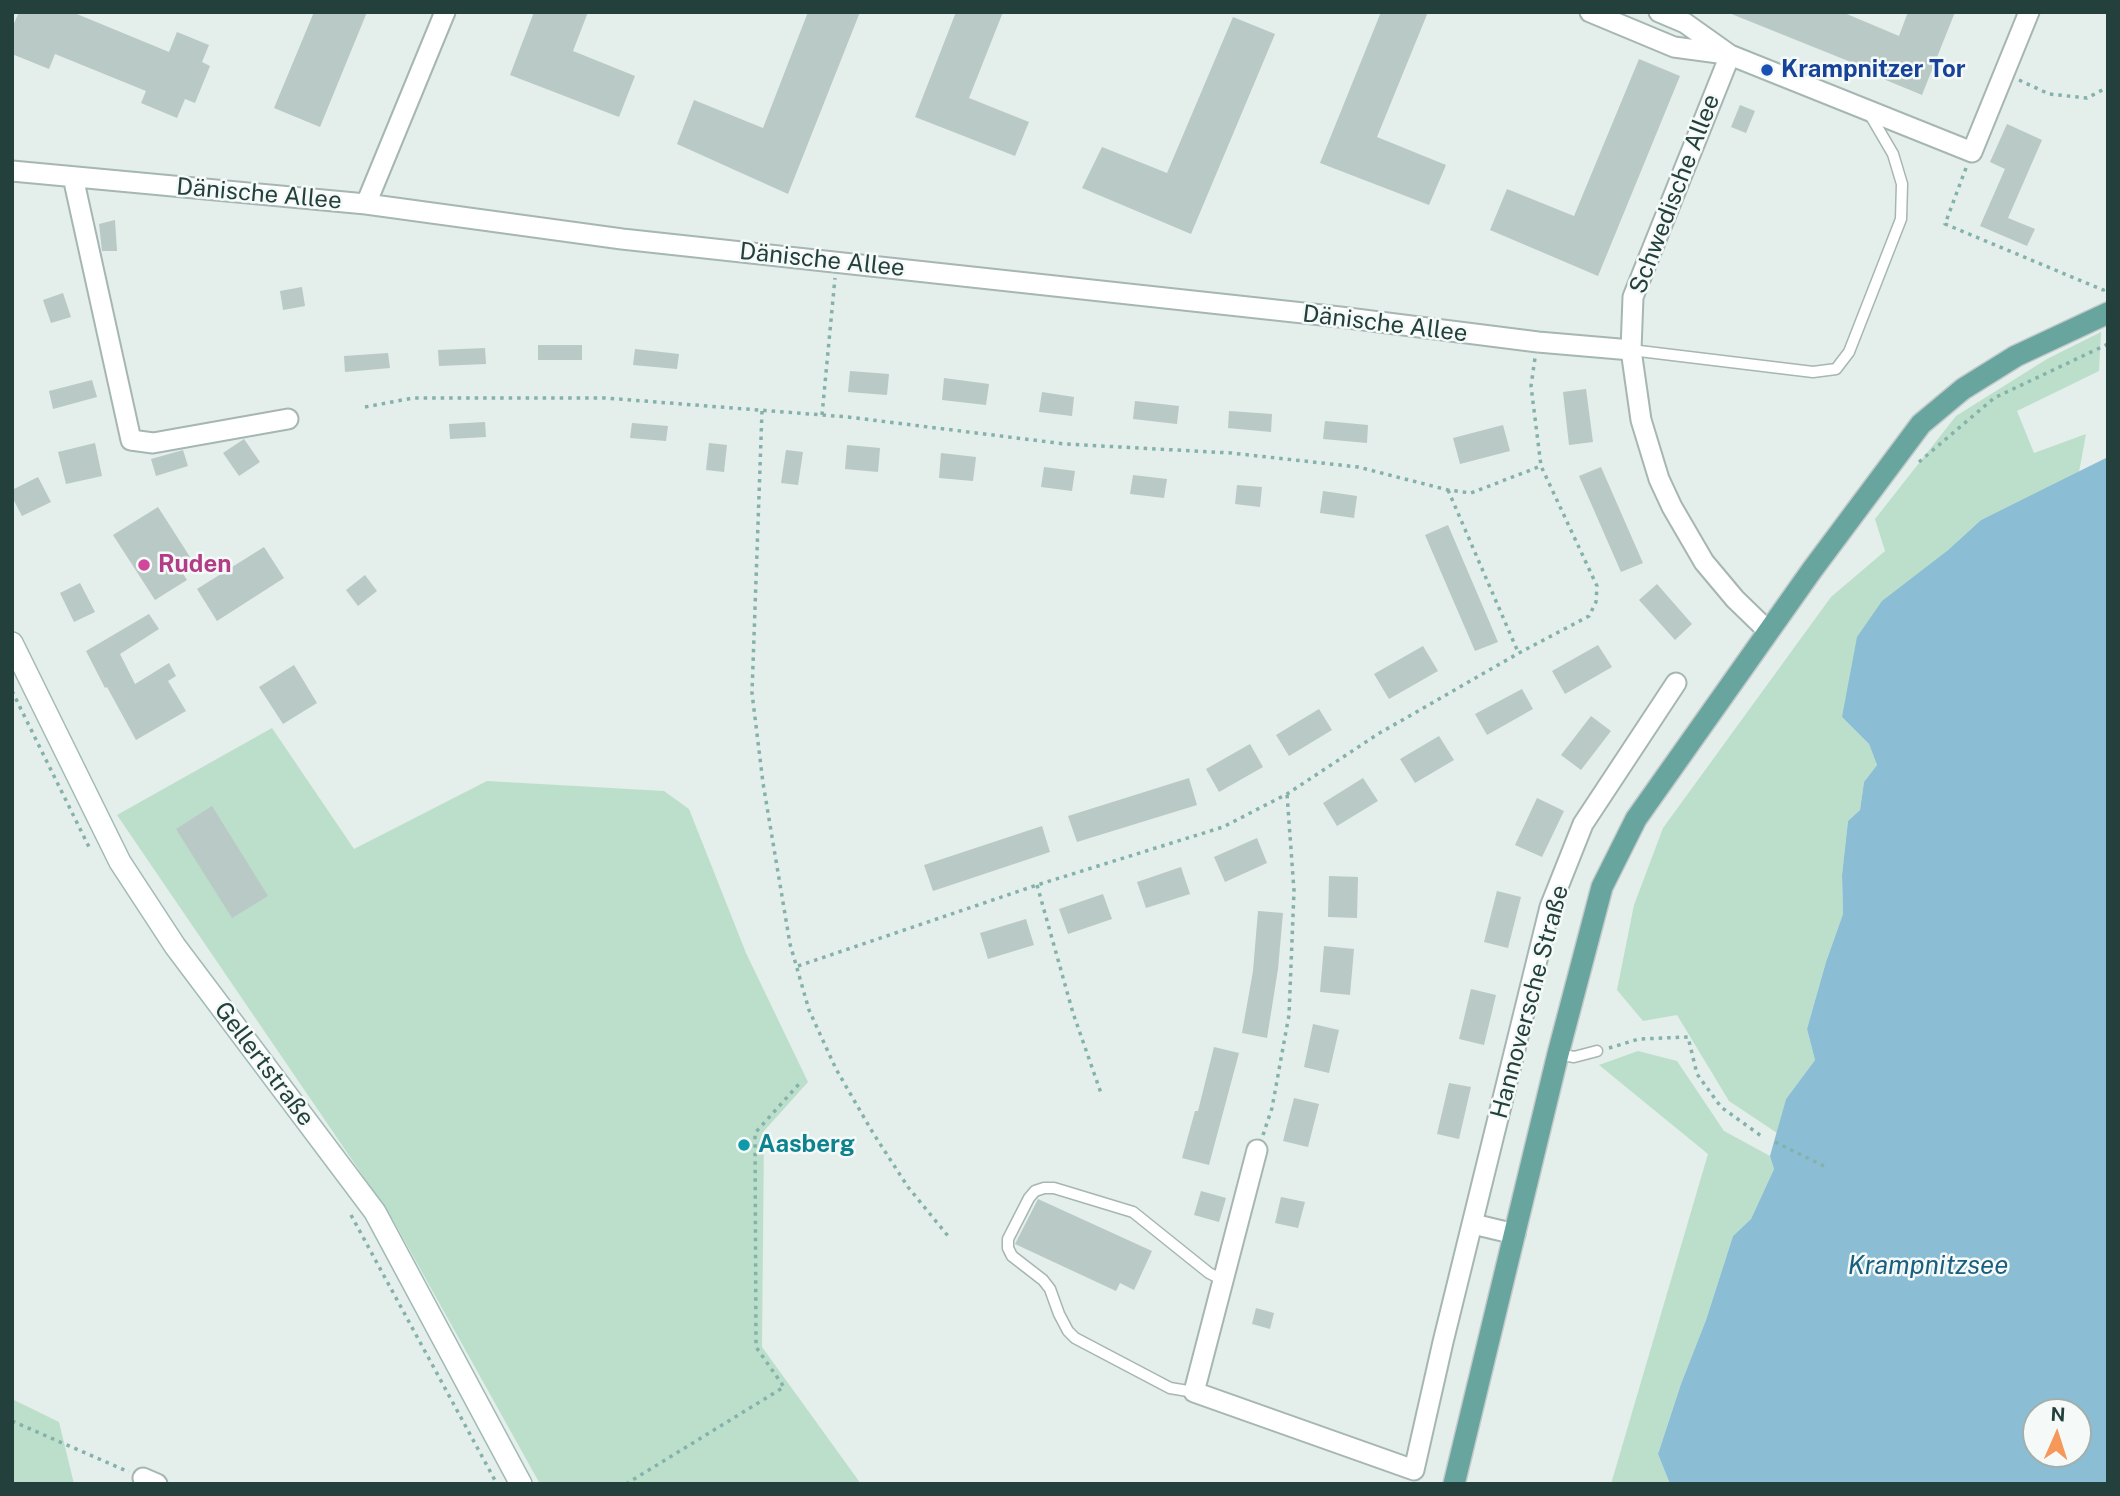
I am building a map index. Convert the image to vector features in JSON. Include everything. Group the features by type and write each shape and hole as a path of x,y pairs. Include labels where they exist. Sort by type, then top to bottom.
{"main road":[{"path":"1454,1484 1558,1054 1602,887 1630,830 1768,631 1921,424 1964,389 2016,356 2108,313"}],"street":[{"path":"366,204 445,12"},
{"path":"1590,12 1675,47 1730,55"},
{"path":"1659,12 1685,23 1730,55 1972,152 2029,12"},
{"name":"Schwedische Allee","path":"1730,55 1633,297 1631,351 1640,420 1659,479 1672,508 1717,578 1768,631"},
{"name":"Dänische Allee","path":"12,171 366,204 622,239 1631,351"},
{"path":"73,177 131,440 153,443 288,419"},
{"name":"Gellertstraße","path":"12,643 120,862 175,946 375,1212 521,1484"},
{"name":"Hannoversche Straße","path":"1194,1392 1414,1470 1550,907 1583,824 1676,683"},
{"path":"1194,1392 1257,1150"},
{"path":"1473,1224 1515,1234"}],"lane":[{"path":"1631,351 1813,372 1836,369 1849,352 1901,219 1902,184 1893,154 1867,110"},
{"path":"1558,1054 1574,1057 1597,1051"},
{"path":"1194,1392 1170,1388 1075,1338 1064,1323 1050,1289 1043,1280 1012,1256 1007,1239 1035,1191 1054,1188 1133,1212 1209,1273 1223,1280"}],"path":[{"path":"2005,73 2049,94 2087,98 2108,88"},
{"path":"1972,152 1945,224 2103,290 2108,288"},
{"path":"822,415 837,261"},
{"path":"798,966 1223,827 1287,793 1378,734 1589,616 1596,602 1597,586 1541,466 1531,386 1538,342"},
{"path":"1917,463 1994,398 2108,344"},
{"path":"365,407 412,398 605,398 822,415 1065,444 1231,453 1358,467 1448,491 1471,494 1541,466"},
{"path":"762,411 752,693 763,783 790,944 809,1010 836,1069 908,1187 948,1236"},
{"path":"1448,491 1519,653"},
{"path":"12,691 94,856"},
{"path":"1257,1150 1272,1108 1289,1015 1294,891 1287,793"},
{"path":"1037,886 1073,1013 1102,1096"},
{"path":"1597,1051 1639,1040 1688,1037 1697,1074 1721,1107 1764,1138"},
{"path":"626,1484 784,1387 756,1347 755,1133 799,1084"},
{"path":"1775,1142 1826,1167"},
{"path":"346,1205 497,1484"},
{"path":"12,1421 150,1481"}],"green space":[{"path":"2101,332 2099,371 2017,411 2034,453 2086,434 2079,472 1981,520 1947,551 1842,717 1869,744 1877,765 1864,782 1860,810 1848,821 1842,875 1843,914 1807,1029 1815,1060 1786,1099 1777,1133 1729,1101 1677,1015 1643,1021 1617,990 1634,905 1663,828 1831,597 1885,551 1875,519 1956,416 2047,359"},
{"path":"272,728 354,849 487,781 664,791 689,809 746,953 808,1082 764,1131 762,1347 861,1484 540,1484 393,1220 117,815"},
{"path":"1638,1051 1677,1061 1724,1131 1770,1156 1774,1169 1751,1219 1733,1236 1706,1320 1681,1384 1658,1454 1670,1484 1611,1484 1708,1154 1599,1065"},
{"path":"12,1399 59,1422 74,1484 12,1484"}],"water":[{"name":"Krampnitzsee","path":"2108,457 2108,1484 1670,1484 1658,1454 1681,1384 1706,1320 1733,1236 1751,1219 1774,1169 1770,1156 1786,1099 1815,1060 1807,1029 1843,914 1842,875 1848,821 1860,810 1864,782 1877,765 1869,744 1842,717 1857,637 1882,601 1947,551 1981,520"}],"building":[{"path":"19,12 72,12 169,52 177,32 209,45 202,62 210,66 195,103 185,99 177,118 141,103 146,91 55,54 49,69 12,54 12,28"},
{"path":"314,12 367,12 320,127 274,108"},
{"path":"534,12 588,12 573,51 635,76 619,117 510,75"},
{"path":"808,12 860,12 788,194 677,144 694,100 763,128"},
{"path":"956,12 1003,12 969,98 1029,122 1015,156 915,117"},
{"path":"1381,12 1428,12 1377,137 1446,165 1429,205 1320,163"},
{"path":"1842,12 1899,36 1908,12 1955,12 1922,95 1881,78 1883,75 1729,13"},
{"path":"1233,17 1275,34 1191,234 1082,188 1102,147 1167,173"},
{"path":"1639,59 1680,76 1598,276 1490,230 1507,189 1574,216"},
{"path":"1740,105 1755,111 1746,133 1731,127"},
{"path":"2007,124 2042,140 2008,218 2035,229 2027,246 1980,226 2005,169 1990,162"},
{"path":"115,220 117,251 102,251 99,224"},
{"path":"302,287 305,306 283,310 280,291"},
{"path":"63,293 71,317 51,323 43,300"},
{"path":"538,345 582,345 582,360 538,360"},
{"path":"485,348 486,364 439,366 438,350"},
{"path":"635,349 679,354 677,369 633,365"},
{"path":"388,353 390,368 345,372 344,356"},
{"path":"850,371 889,374 887,395 848,392"},
{"path":"944,378 989,384 986,405 942,400"},
{"path":"92,380 97,397 53,409 49,391"},
{"path":"1586,389 1593,442 1569,445 1563,392"},
{"path":"1042,392 1074,397 1072,416 1039,412"},
{"path":"1135,401 1179,406 1177,424 1133,419"},
{"path":"1229,411 1272,414 1271,432 1228,428"},
{"path":"1325,421 1368,425 1367,443 1323,439"},
{"path":"485,422 486,437 450,439 449,424"},
{"path":"632,423 668,426 666,441 630,438"},
{"path":"1503,425 1510,451 1460,464 1453,438"},
{"path":"244,439 260,462 239,476 223,453"},
{"path":"95,443 102,476 66,484 58,452"},
{"path":"709,443 727,445 724,472 706,470"},
{"path":"847,445 880,448 878,472 845,469"},
{"path":"183,450 188,466 156,476 151,459"},
{"path":"786,450 803,452 798,485 781,483"},
{"path":"941,453 976,457 973,481 939,478"},
{"path":"1044,467 1075,471 1072,491 1041,487"},
{"path":"1601,467 1643,563 1621,572 1579,476"},
{"path":"1133,475 1167,479 1164,498 1130,494"},
{"path":"38,477 51,502 22,516 12,497 12,490"},
{"path":"1237,485 1262,487 1260,507 1235,504"},
{"path":"1323,491 1357,496 1354,518 1320,513"},
{"path":"158,507 190,557 177,565 187,580 155,600 113,535"},
{"path":"1448,525 1498,642 1475,651 1425,535"},
{"path":"264,547 284,578 217,621 197,589"},
{"path":"365,575 377,591 358,606 346,590"},
{"path":"80,583 95,612 74,622 60,593"},
{"path":"1657,584 1692,624 1675,640 1639,600"},
{"path":"149,614 159,629 120,654 135,684 169,663 176,676 168,681 186,711 136,740 86,651"},
{"path":"1598,645 1612,667 1565,694 1552,671"},
{"path":"1423,646 1438,671 1389,699 1374,674"},
{"path":"294,665 317,703 283,724 259,687"},
{"path":"1522,689 1533,709 1487,735 1475,714"},
{"path":"1319,709 1332,730 1289,756 1276,735"},
{"path":"1591,716 1611,731 1581,770 1561,755"},
{"path":"1439,736 1454,760 1415,783 1400,759"},
{"path":"1250,744 1263,767 1219,792 1206,769"},
{"path":"1189,778 1197,805 1077,842 1068,816"},
{"path":"1363,778 1378,801 1337,826 1323,803"},
{"path":"1537,798 1564,811 1542,857 1515,845"},
{"path":"212,806 268,896 232,918 176,829"},
{"path":"1042,826 1050,852 933,891 924,865"},
{"path":"1257,838 1267,863 1225,882 1214,857"},
{"path":"1181,867 1190,894 1146,908 1137,882"},
{"path":"1329,876 1358,877 1357,918 1328,917"},
{"path":"1497,891 1521,897 1508,948 1484,942"},
{"path":"1103,894 1112,919 1068,934 1059,909"},
{"path":"1258,911 1283,913 1278,969 1267,1038 1242,1033 1253,971"},
{"path":"1026,919 1034,945 988,959 980,933"},
{"path":"1324,946 1354,949 1350,995 1320,992"},
{"path":"1471,989 1496,995 1484,1045 1459,1039"},
{"path":"1313,1024 1339,1030 1329,1073 1304,1067"},
{"path":"1214,1047 1239,1053 1209,1165 1182,1158 1195,1111 1198,1111"},
{"path":"1449,1083 1471,1087 1459,1139 1437,1134"},
{"path":"1294,1098 1319,1104 1308,1147 1283,1141"},
{"path":"1201,1191 1226,1198 1219,1222 1194,1215"},
{"path":"1281,1197 1305,1202 1298,1228 1275,1223"},
{"path":"1038,1199 1152,1251 1134,1290 1120,1283 1116,1291 1015,1244"},
{"path":"1256,1308 1274,1313 1270,1329 1252,1324"}],"place":[{"name":"Krampnitzer Tor","path":"1767,70"},
{"name":"Ruden","path":"144,565"},
{"name":"Aasberg","path":"744,1145"}]}
